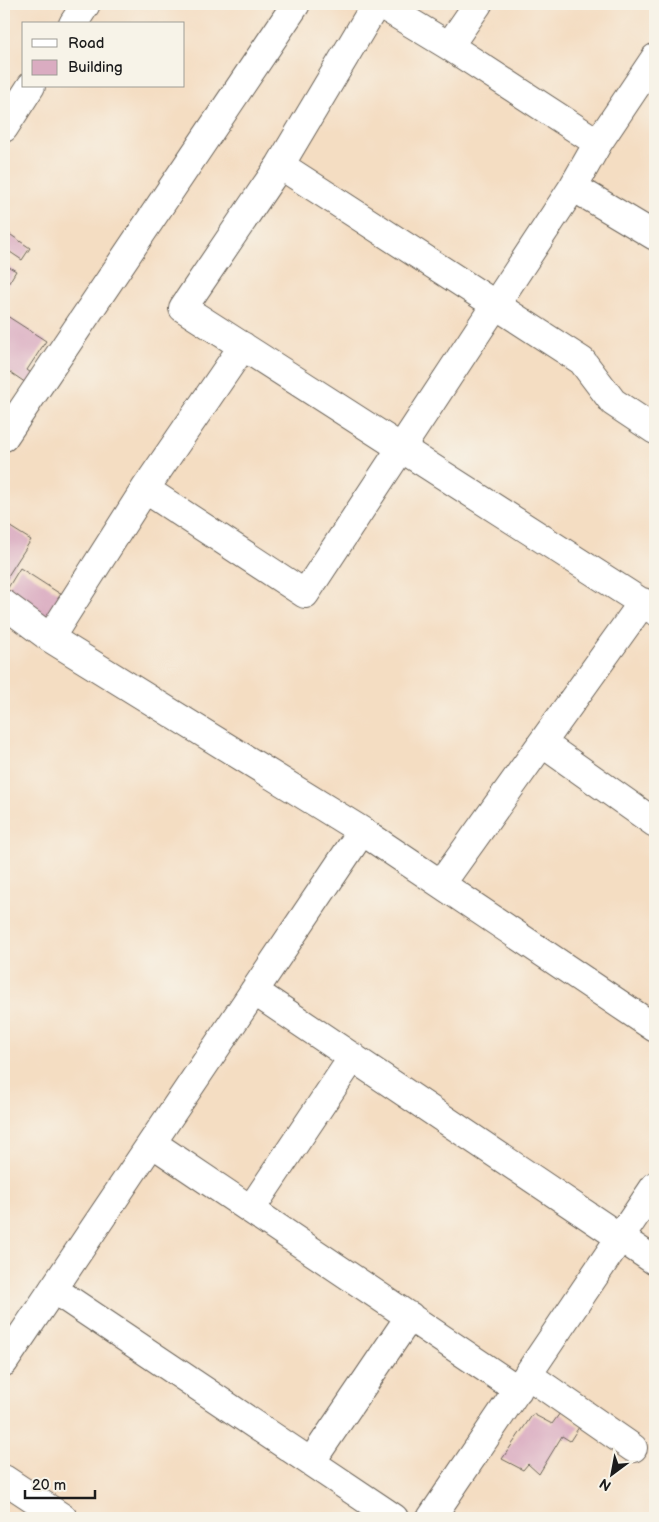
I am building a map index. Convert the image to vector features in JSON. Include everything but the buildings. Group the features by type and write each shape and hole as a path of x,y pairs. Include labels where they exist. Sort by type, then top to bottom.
{"street":[{"path":"74,22 86,4"},
{"path":"4,437 296,4"},
{"path":"376,4 280,164 183,308 649,607 542,743 442,884"},
{"path":"380,4 449,46 598,143"},
{"path":"449,46 478,4"},
{"path":"145,489 305,594 573,187 598,143 655,58"},
{"path":"4,128 31,88"},
{"path":"280,164 582,361 613,402 655,430"},
{"path":"573,187 655,236"},
{"path":"50,638 145,489 243,346"},
{"path":"4,604 50,638 362,830 655,1028"},
{"path":"542,743 655,823"},
{"path":"4,1362 362,830"},
{"path":"254,991 655,1261"},
{"path":"251,1209 353,1057"},
{"path":"152,1143 410,1316 634,1448"},
{"path":"431,1518 655,1186"},
{"path":"53,1289 394,1518"},
{"path":"311,1462 410,1316"},
{"path":"4,1479 63,1518"}]}
